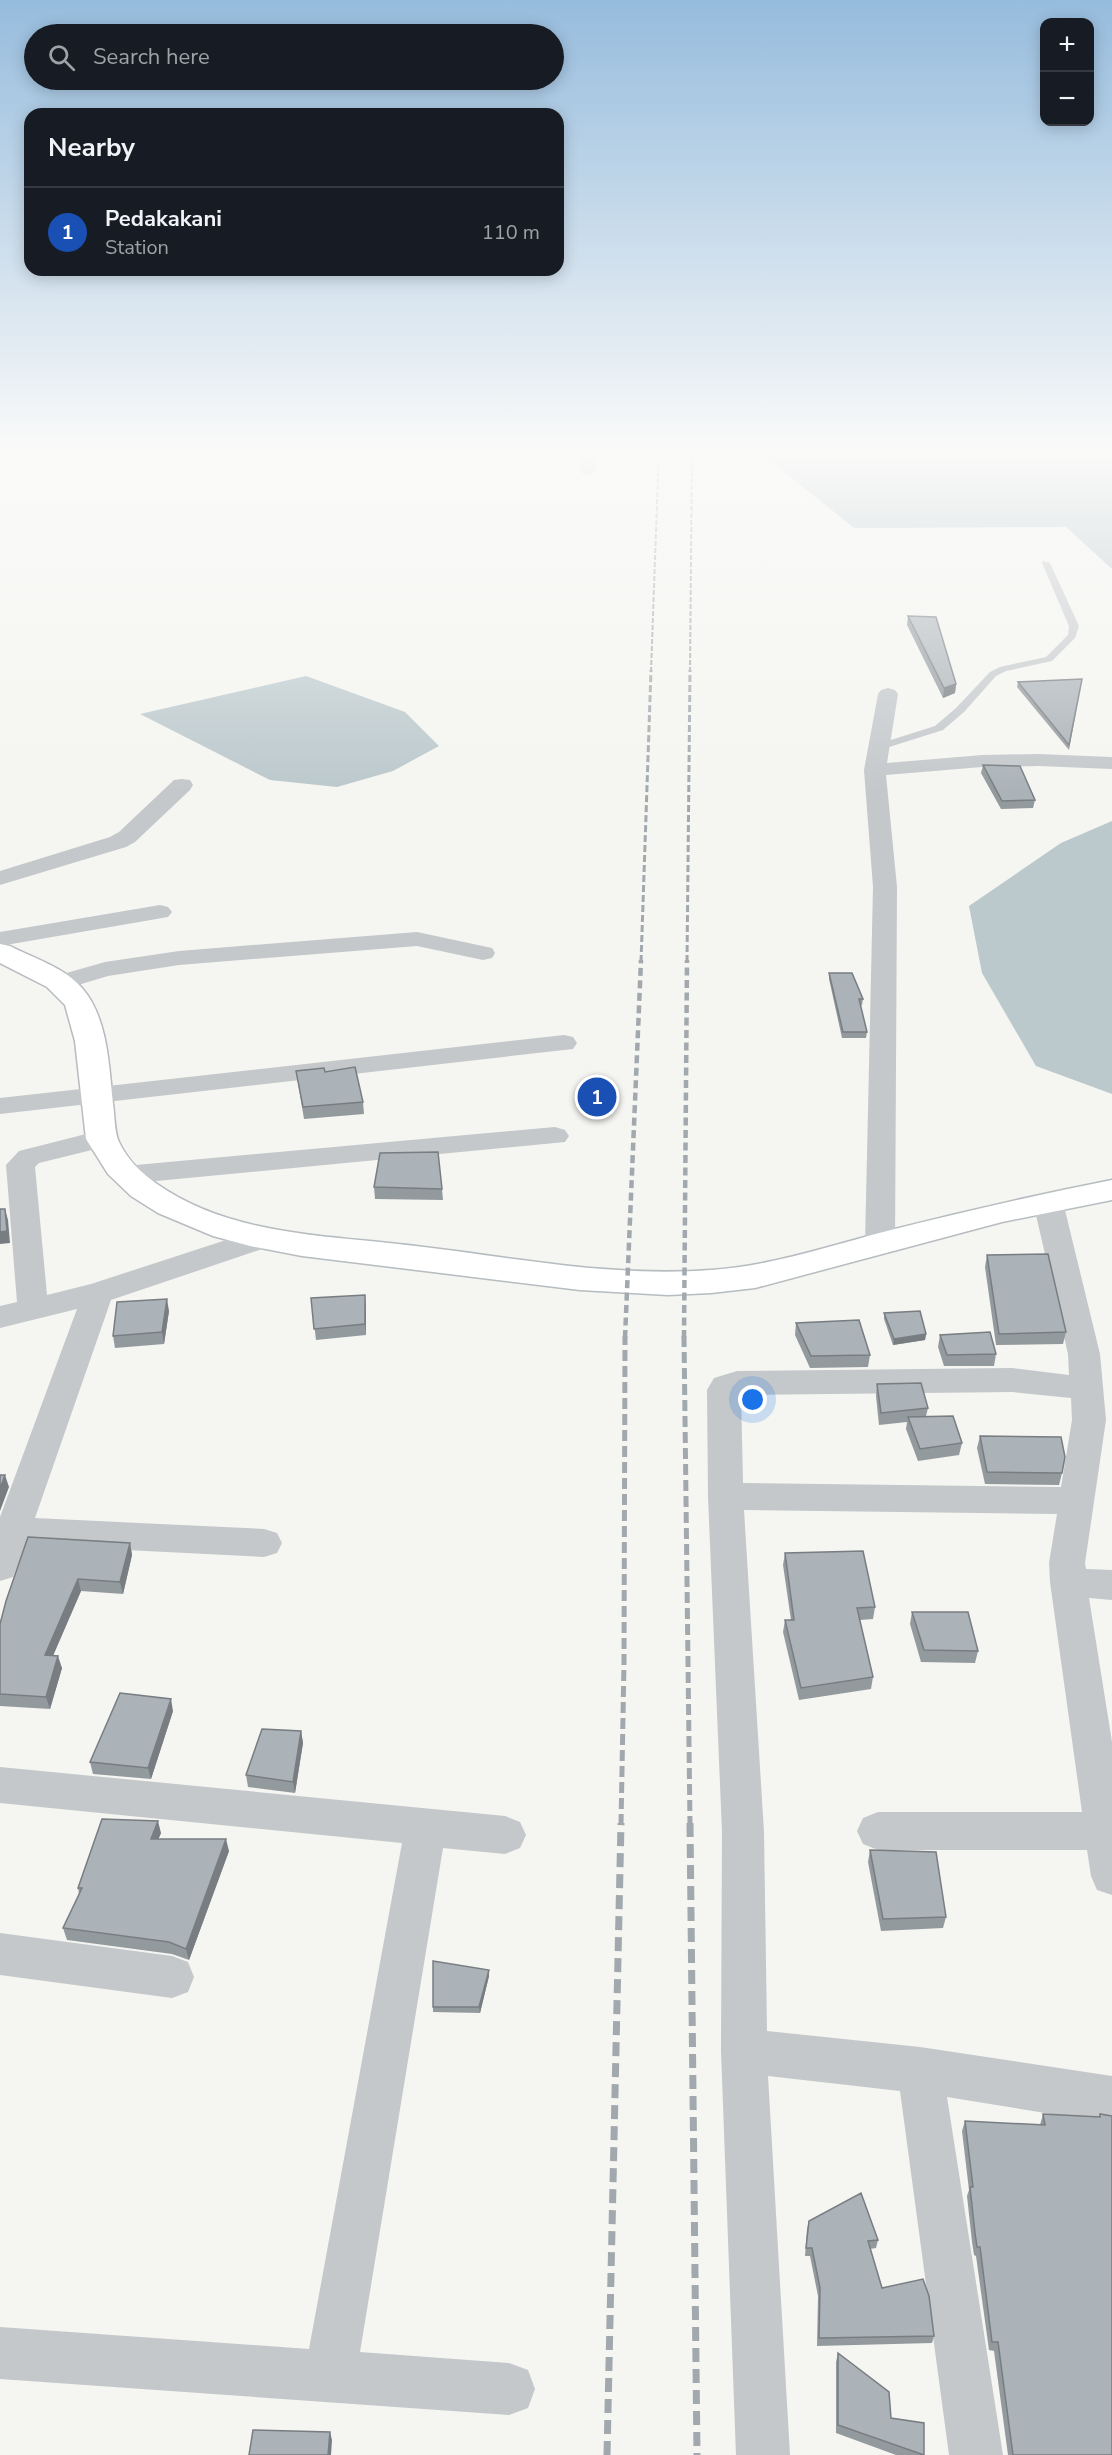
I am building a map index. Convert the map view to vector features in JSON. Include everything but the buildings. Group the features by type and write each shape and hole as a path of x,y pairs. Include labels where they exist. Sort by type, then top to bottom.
{"main road":[{"path":"1,950 58,983 82,1006 87,1025 102,1139 108,1154 125,1175 148,1194 169,1207 203,1221 263,1238 626,1282 717,1283 755,1277 1048,1202 1112,1190"}],"street":[{"path":"880,1244 885,887 877,759 888,694"},
{"path":"877,759 1112,763"},
{"path":"0,878 118,842 127,837 182,785"},
{"path":"1,950 160,912"},
{"path":"58,983 105,969 179,958 405,939 433,941 483,953"},
{"path":"0,1106 564,1043"},
{"path":"125,1175 555,1136"},
{"path":"33,1309 20,1165 29,1158 102,1139"},
{"path":"1048,1202 1084,1354 1089,1420 1067,1563 1068,1582 1112,1876"},
{"path":"0,1317 98,1293 263,1238"},
{"path":"0,1567 98,1293"},
{"path":"763,2455 744,2051 743,1832 726,1496 724,1390 730,1385 1012,1380 1085,1388"},
{"path":"726,1496 1078,1501"},
{"path":"13,1532 264,1543"},
{"path":"1068,1582 1112,1585"},
{"path":"0,1785 505,1835"},
{"path":"330,2377 426,1827"},
{"path":"878,1831 1104,1831"},
{"path":"0,1954 172,1977"},
{"path":"744,2051 920,2070 1112,2100"},
{"path":"920,2070 976,2455"},
{"path":"0,2353 509,2389"}],"lane":[{"path":"877,759 939,728 960,710 993,674 1003,669 1049,659 1072,636 1074,626 1046,563"}],"shaded area":[{"path":"1104,562 1112,562 1112,569"},
{"path":"306,676 405,712 439,746 393,771 337,787 270,780 140,714"},
{"path":"1112,821 1112,1094 1036,1066 982,973 969,906 1061,843"}],"railway":[{"path":"651,672 655,562"},
{"path":"690,672 691,562"},
{"path":"641,962 651,670"},
{"path":"687,962 690,670"},
{"path":"625,1338 641,960"},
{"path":"684,1337 687,960"},
{"path":"621,1825 625,1336"},
{"path":"684,1337 690,1825"},
{"path":"607,2455 621,1823"},
{"path":"690,1823 697,2455"}],"place":[{"name":"Pedakakani","path":"597,1097"}]}
